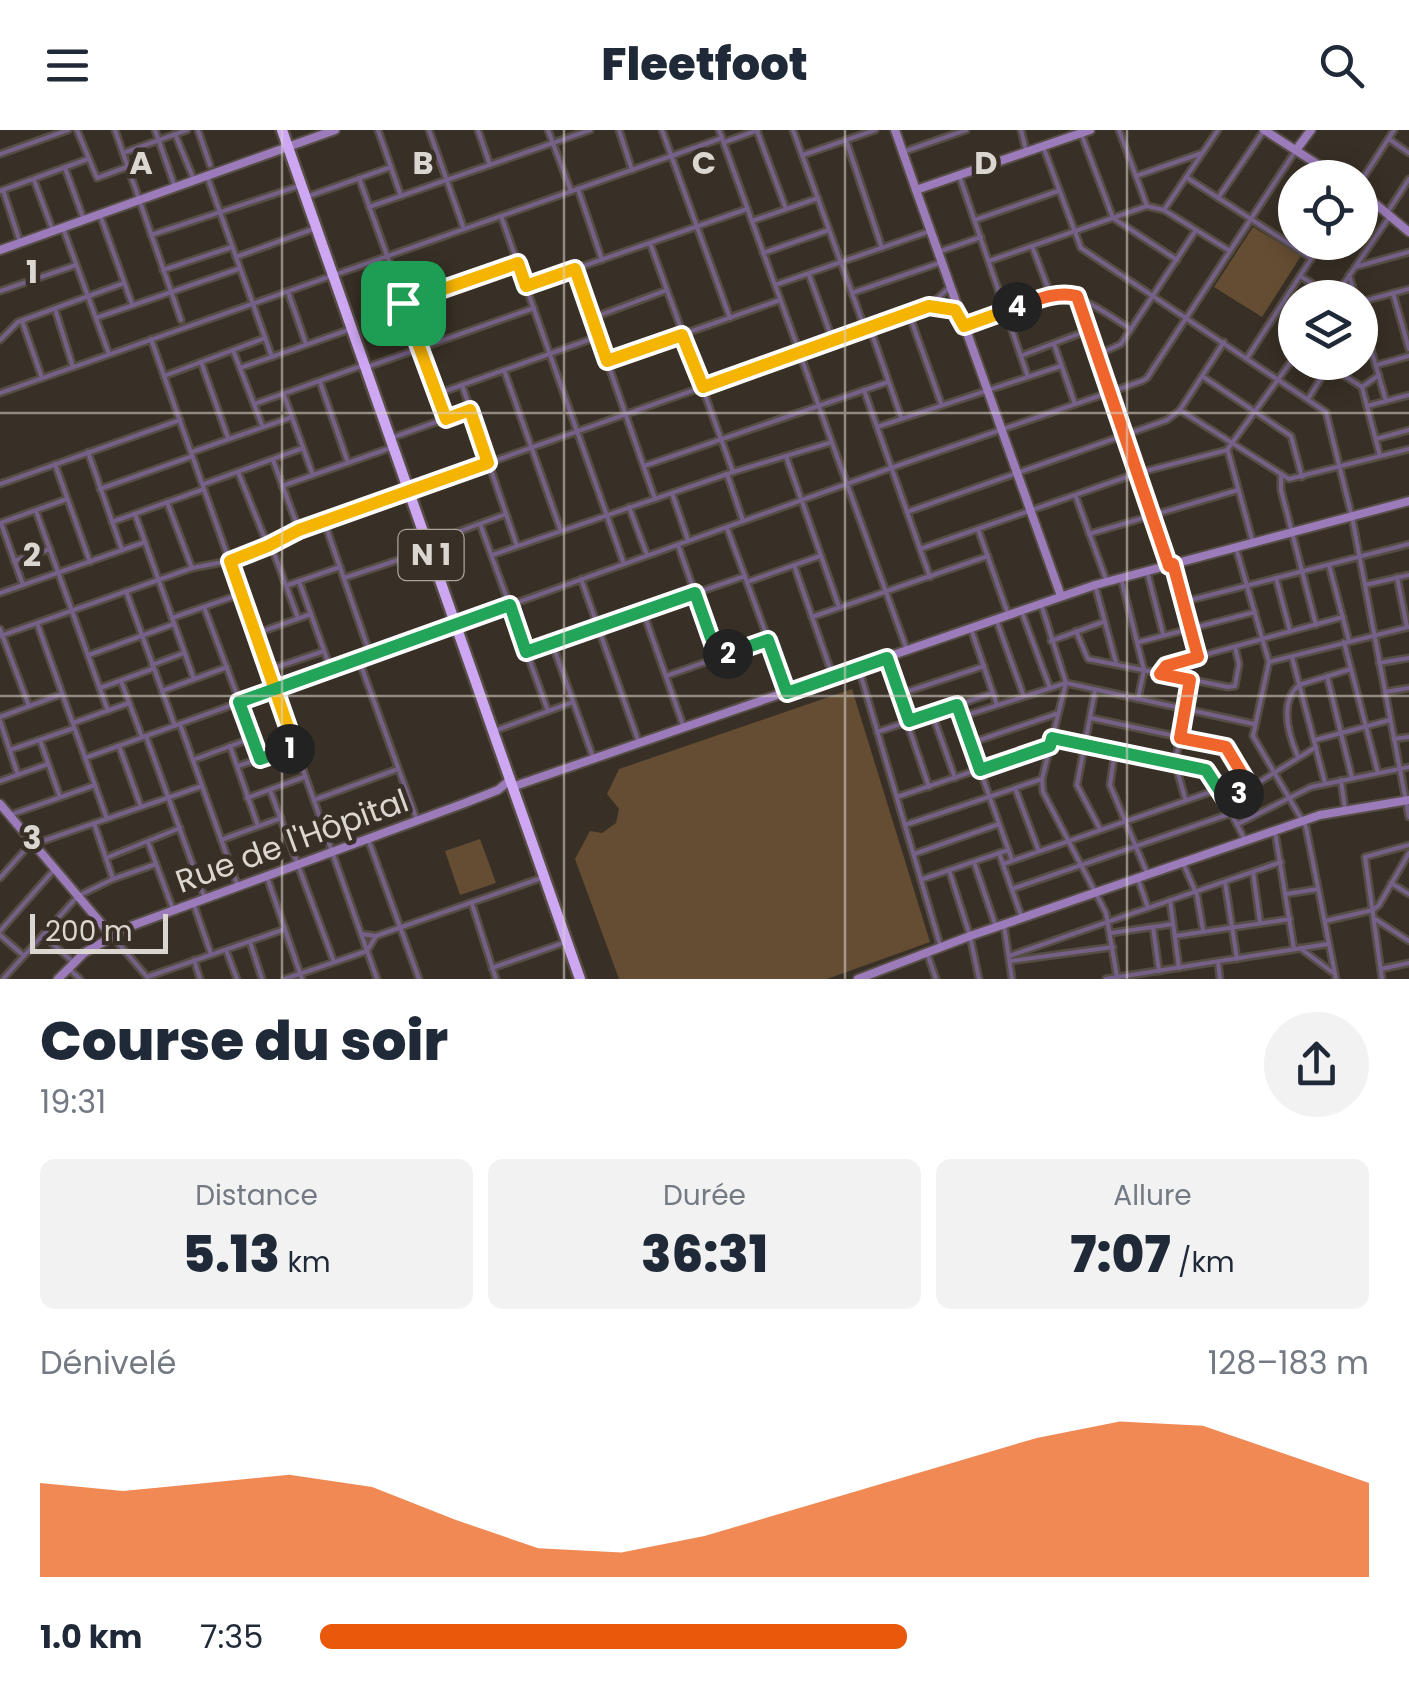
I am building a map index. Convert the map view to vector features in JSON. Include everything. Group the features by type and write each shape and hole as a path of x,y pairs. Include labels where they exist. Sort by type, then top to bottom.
{"highway":[{"name":"N 1","path":"282,130 580,979"}],"main road":[{"path":"0,250 335,130"},
{"path":"896,130 1061,596"},
{"path":"1296,150 1311,130"},
{"path":"916,190 1088,131"},
{"path":"1266,131 1311,160"},
{"path":"1378,205 1409,232"},
{"path":"512,786 594,761 1095,585 1409,501"},
{"name":"Rue de l'Hôpital","path":"58,979 70,965 111,935 512,786"},
{"path":"858,979 970,936 1303,822 1345,809 1407,800"},
{"path":"0,804 111,935"}],"street":[{"path":"0,154 68,130"},
{"path":"77,130 96,178 127,167"},
{"path":"115,130 181,320"},
{"path":"155,130 176,187"},
{"path":"123,153 187,130"},
{"path":"198,130 210,165"},
{"path":"378,130 401,196"},
{"path":"429,130 464,229"},
{"path":"478,130 490,165"},
{"path":"548,130 571,192"},
{"path":"369,208 590,130"},
{"path":"618,130 632,170"},
{"path":"662,130 730,318"},
{"path":"719,130 907,650"},
{"path":"0,392 672,156 758,130 786,210"},
{"path":"794,130 902,419"},
{"path":"802,156 875,130"},
{"path":"903,152 966,130"},
{"path":"1021,130 1026,152"},
{"path":"1056,130 1058,141"},
{"path":"1119,130 1147,206"},
{"path":"1164,210 1218,130"},
{"path":"1375,160 1394,130"},
{"path":"1088,131 1113,218 1176,260"},
{"path":"1218,198 1266,131"},
{"path":"176,134 194,180"},
{"path":"1388,139 1409,153"},
{"path":"846,140 882,248"},
{"path":"1043,146 1081,248 1278,379"},
{"path":"85,758 1147,378 1296,150"},
{"path":"1136,176 1204,153"},
{"path":"20,243 1,190 88,160"},
{"path":"306,197 391,167"},
{"path":"65,168 84,220"},
{"path":"959,175 1028,377"},
{"path":"207,176 272,357"},
{"path":"1186,177 1278,237"},
{"path":"360,178 446,419"},
{"path":"34,179 76,265 109,354"},
{"path":"1346,280 1409,180"},
{"path":"152,235 301,185"},
{"path":"578,189 602,260"},
{"path":"974,220 1058,191"},
{"path":"752,221 818,198"},
{"path":"989,260 1147,206 1164,210 1230,251"},
{"path":"526,286 747,209"},
{"path":"100,214 132,305"},
{"path":"501,216 624,564"},
{"path":"236,257 316,228"},
{"path":"763,253 830,230"},
{"path":"1097,355 1118,346 1196,230"},
{"path":"775,286 930,231"},
{"path":"852,293 980,238"},
{"path":"650,243 723,440 743,521"},
{"path":"1032,246 1050,295"},
{"path":"163,270 232,247"},
{"path":"1355,268 1409,252"},
{"path":"1247,358 1311,260"},
{"path":"403,303 518,263"},
{"path":"0,292 76,265"},
{"path":"96,318 240,268"},
{"path":"575,269 654,499"},
{"path":"808,274 832,341"},
{"path":"1349,275 1351,280"},
{"path":"1300,276 1306,280"},
{"path":"0,340 22,321 124,283"},
{"path":"28,706 1,633 192,568 230,561 299,530 909,314 929,306 950,288"},
{"path":"1378,296 1409,288"},
{"path":"592,318 667,290"},
{"path":"288,292 306,344"},
{"path":"964,326 1065,293 1077,296 1131,329"},
{"path":"1393,293 1409,348"},
{"path":"1077,296 1171,565 1198,657"},
{"path":"607,361 780,300"},
{"path":"929,306 948,306 960,312"},
{"path":"254,404 534,308"},
{"path":"55,309 73,367"},
{"path":"909,314 942,405"},
{"path":"22,321 42,378"},
{"path":"240,368 352,328"},
{"path":"1021,356 1089,330"},
{"path":"437,394 598,336"},
{"path":"164,376 265,338"},
{"path":"151,340 377,979"},
{"path":"906,512 1167,420 1180,410 1224,342"},
{"path":"1054,344 1075,404"},
{"path":"233,350 262,427"},
{"path":"1378,366 1409,356"},
{"path":"202,362 228,439"},
{"path":"877,427 1061,366"},
{"path":"504,370 561,531"},
{"path":"1378,371 1386,401"},
{"path":"1202,376 1291,436 1302,477"},
{"path":"1362,387 1379,376"},
{"path":"920,549 1138,473 1228,450 1279,380 1326,412 1352,516 1409,818"},
{"path":"1308,399 1320,380"},
{"path":"1352,380 1362,387 1380,456"},
{"path":"320,381 348,463"},
{"path":"644,466 888,382"},
{"path":"462,385 517,546"},
{"path":"864,390 930,576"},
{"path":"284,394 313,475"},
{"path":"1367,406 1409,395"},
{"path":"282,486 348,463 470,410"},
{"path":"1180,410 1290,480 1409,449"},
{"path":"100,488 292,417"},
{"path":"0,484 180,420"},
{"path":"1376,439 1409,430"},
{"path":"492,554 830,443"},
{"path":"112,522 303,448"},
{"path":"1228,450 1252,543"},
{"path":"88,452 122,550"},
{"path":"786,456 840,608"},
{"path":"272,459 299,530"},
{"path":"55,464 90,562"},
{"path":"238,472 298,618"},
{"path":"1281,474 1280,486 1316,624"},
{"path":"1089,534 1238,490"},
{"path":"672,492 688,541"},
{"path":"1075,495 1107,582"},
{"path":"23,585 0,523 67,499"},
{"path":"167,502 192,568"},
{"path":"629,507 647,556"},
{"path":"36,510 108,711"},
{"path":"135,514 194,679"},
{"path":"344,578 506,514"},
{"path":"324,521 371,655"},
{"path":"480,524 548,711"},
{"path":"727,527 787,693"},
{"path":"978,530 1008,614"},
{"path":"0,593 145,542"},
{"path":"678,544 718,658"},
{"path":"1183,602 1409,544"},
{"path":"1236,548 1270,662 1253,736 1303,822 1335,976"},
{"path":"14,561 50,549"},
{"path":"526,652 695,593 820,556"},
{"path":"812,617 988,556"},
{"path":"1329,565 1378,773"},
{"path":"794,566 833,677"},
{"path":"286,585 340,567"},
{"path":"1147,571 1163,636"},
{"path":"1365,585 1409,575"},
{"path":"1120,578 1144,670 1138,699"},
{"path":"1276,578 1290,631"},
{"path":"1270,662 1408,627 1397,578"},
{"path":"582,579 640,744"},
{"path":"299,581 331,670"},
{"path":"1095,585 1116,662"},
{"path":"126,591 162,691 193,760 238,888"},
{"path":"88,656 241,594"},
{"path":"1040,604 1066,683 1042,778 1043,792 1097,893 1111,933 1117,977"},
{"path":"204,606 260,759"},
{"path":"1022,610 1050,688"},
{"path":"643,611 684,729"},
{"path":"1137,643 1255,612"},
{"path":"255,634 311,614"},
{"path":"1160,674 1166,666 1343,617"},
{"path":"996,619 1023,696"},
{"path":"1051,641 1104,622"},
{"path":"37,623 106,819"},
{"path":"970,628 997,705"},
{"path":"1076,631 1085,657 1235,686 1239,669 1236,647"},
{"path":"666,676 768,640"},
{"path":"552,643 594,761"},
{"path":"268,670 324,652"},
{"path":"100,688 184,653"},
{"path":"1292,657 1325,783"},
{"path":"887,658 928,787"},
{"path":"1380,663 1409,658"},
{"path":"358,660 417,821"},
{"path":"900,694 984,666"},
{"path":"162,691 226,667"},
{"path":"858,668 941,948"},
{"path":"1298,757 1286,726 1292,691 1299,685 1351,669"},
{"path":"1326,676 1352,778"},
{"path":"121,680 206,900"},
{"path":"1186,800 1175,763 1190,680"},
{"path":"961,717 1066,683 1254,724"},
{"path":"1385,692 1409,688"},
{"path":"1096,690 1077,785 1100,829"},
{"path":"877,732 993,692"},
{"path":"18,774 0,719 62,694"},
{"path":"10,750 129,702"},
{"path":"493,732 573,702"},
{"path":"957,705 1012,860"},
{"path":"932,713 955,778"},
{"path":"971,744 1056,714"},
{"path":"1091,718 1226,747 1250,787"},
{"path":"1227,802 1315,744 1390,720"},
{"path":"1394,740 1409,736"},
{"path":"193,760 252,738"},
{"path":"1052,738 1208,771 1246,842"},
{"path":"40,740 60,797"},
{"path":"118,746 142,807"},
{"path":"230,746 258,826"},
{"path":"896,798 1050,746"},
{"path":"237,767 295,747"},
{"path":"1114,751 1109,780 1136,846 1148,908"},
{"path":"0,781 48,764"},
{"path":"1238,824 1288,796 1325,783 1409,767"},
{"path":"314,800 398,769"},
{"path":"248,798 306,777"},
{"path":"905,825 1042,778"},
{"path":"1341,780 1345,809"},
{"path":"10,815 95,785"},
{"path":"0,877 33,843 202,786"},
{"path":"1015,788 1038,851"},
{"path":"1003,864 1219,789"},
{"path":"270,790 334,962"},
{"path":"1012,889 1232,813"},
{"path":"221,840 281,818"},
{"path":"94,824 113,878"},
{"path":"914,854 999,824"},
{"path":"106,858 180,828"},
{"path":"1275,832 1297,949 1335,976"},
{"path":"368,840 420,979"},
{"path":"148,842 174,912"},
{"path":"1382,979 1365,857 1409,845"},
{"path":"921,880 1008,850"},
{"path":"1000,853 1022,918"},
{"path":"1325,921 1373,910 1384,900 1409,853"},
{"path":"974,862 1000,926 1012,979"},
{"path":"1009,958 1281,862"},
{"path":"3,979 78,896 113,878 156,864"},
{"path":"1184,864 1196,892 1203,932"},
{"path":"24,956 0,933 55,868"},
{"path":"949,870 979,979"},
{"path":"1252,872 1260,923"},
{"path":"361,934 376,936 544,877"},
{"path":"267,878 301,976"},
{"path":"1224,882 1237,959"},
{"path":"1392,883 1409,894"},
{"path":"1286,894 1318,889"},
{"path":"1170,900 1179,968"},
{"path":"472,904 496,979"},
{"path":"194,905 212,954"},
{"path":"1175,936 1290,919"},
{"path":"1374,919 1409,941"},
{"path":"1111,933 1174,924"},
{"path":"1152,927 1159,971"},
{"path":"111,935 148,978 285,929"},
{"path":"43,935 80,979"},
{"path":"285,979 367,950 376,936"},
{"path":"492,968 567,941"},
{"path":"250,942 262,979"},
{"path":"1106,979 1329,944"},
{"path":"1009,958 1113,947"},
{"path":"226,950 237,979"},
{"path":"927,953 936,979"},
{"path":"194,960 200,979"},
{"path":"1218,962 1220,979"},
{"path":"1381,968 1409,963"}],"shaded area":[{"path":"1253,227 1278,242 1278,260 1298,260 1286,280 1278,280 1278,292 1262,317 1214,287"},
{"path":"852,689 930,942 827,979 619,979 575,859 590,831 602,833 616,823 619,809 607,794 619,769"},
{"path":"480,839 496,883 460,895 445,851"}],"route":[{"path":"403,303 446,419 470,410 488,463 299,530 230,561 268,670 275,690 295,747 260,759 239,702 275,690 510,605 526,652 695,593 718,658 768,640 787,693 887,658 909,721 957,705 980,770 1050,746 1052,738 1206,770 1227,802 1250,787 1226,747 1180,738 1190,680 1160,674 1166,666 1198,657 1173,564 1169,566 1077,296 1050,295 964,326 960,312 948,306 929,306 703,387 682,335 607,361 575,269 526,286 518,263 403,303"}]}
